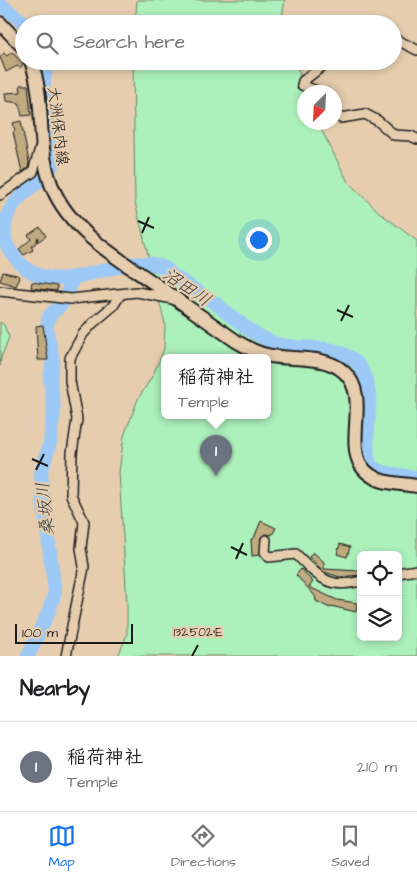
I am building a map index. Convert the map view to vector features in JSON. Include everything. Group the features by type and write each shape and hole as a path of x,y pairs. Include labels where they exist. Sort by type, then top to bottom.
{"main road":[{"path":"0,23 15,39"},
{"name":"大洲保内線","path":"33,70 39,93 42,142 49,179 69,216 95,241 236,341 261,354"},
{"name":"大洲保内線","path":"271,355 328,363 344,371 350,378 357,395 355,448 361,465 374,477 384,481 417,486"}],"street":[{"path":"402,42 417,50"},
{"path":"302,85 303,81 317,70"},
{"path":"342,118 365,114 378,121 394,135 411,136 417,139"},
{"path":"0,195 33,172 42,142"},
{"path":"0,291 71,299 137,292 178,300"},
{"path":"66,656 84,567 81,548 84,522 71,495 72,453 77,419 70,381 70,358 83,334 93,322 113,306 120,295"},
{"path":"266,540 265,552 269,557 296,554 306,566 329,583 357,583"},
{"path":"402,572 417,570"}],"green space":[{"path":"137,0 285,0 282,15 136,15"},
{"path":"133,70 298,70 304,85 297,85 297,130 322,130 348,182 380,213 417,241 417,656 118,656 127,635 127,604 119,472 124,436 138,399 153,375 161,356 161,419 271,419 271,354 162,354 164,349 165,324 135,202"},
{"path":"0,322 4,325 9,337 0,366"}],"building":[{"path":"12,52 15,55 15,67 6,72 0,57 4,53 7,56"},
{"path":"20,85 28,85 31,115 22,116 19,103 6,101 5,93 21,92"},
{"path":"21,121 29,162 28,168 22,172 13,132 15,131 13,123"},
{"path":"40,227 46,236 37,242 38,237 35,244 31,246 33,250 24,255 19,249 31,239 28,235"},
{"path":"3,272 17,275 20,278 16,286 0,281"},
{"path":"32,282 57,286 57,291 31,288"},
{"path":"43,325 48,360 38,360 36,326"},
{"path":"261,521 276,528 272,535 266,534 261,537 260,555 252,556 251,539 254,538"},
{"path":"340,544 350,547 347,557 337,554"},
{"path":"313,552 324,562 324,569 357,571 357,575 340,577 324,572 309,557"},
{"path":"301,569 313,582 309,587 337,600 357,603 356,612 331,606 330,608 316,601 315,596 296,575"}],"waterway":[{"name":"沼田川","path":"0,4 15,16"},
{"name":"沼田川","path":"46,70 43,94 57,136 57,152 49,170 15,202 5,224 6,243 21,264 37,275 54,278 73,277 129,264 147,263 163,267 216,304 242,325 272,342 293,347 330,350 351,358 360,367 366,378 369,402 367,441 370,466 381,472 417,478"},
{"name":"桑坂川","path":"28,656 49,611 55,592 41,473 50,443 54,409 50,379 53,360 46,328 50,315 62,304 74,277"}],"place":[{"name":"稲荷神社","path":"216,476"}]}
